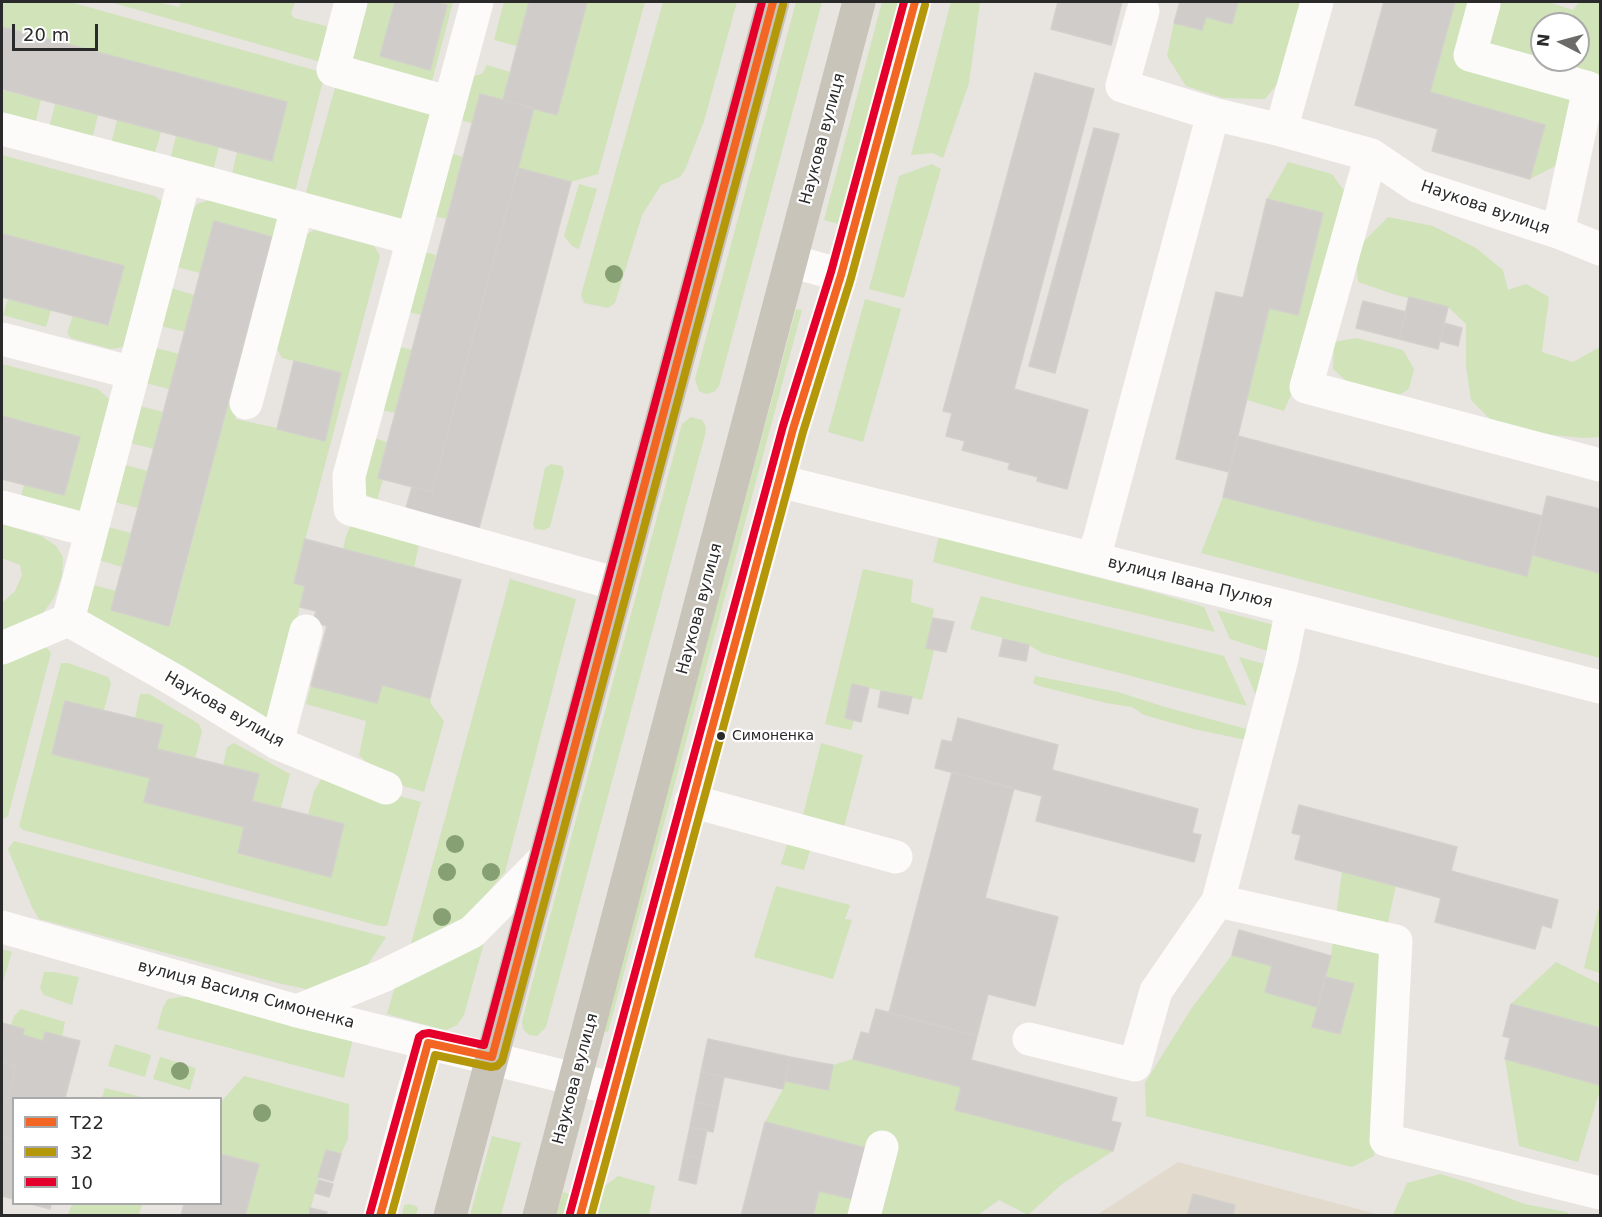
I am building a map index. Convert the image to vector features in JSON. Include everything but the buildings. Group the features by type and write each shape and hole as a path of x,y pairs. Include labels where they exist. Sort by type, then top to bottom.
{"main road":[{"path":"450,1215 773,2"},
{"name":"Наукова вулиця","path":"539,1215 859,2"}],"street":[{"path":"351,2 333,70 450,103"},
{"path":"477,2 349,476 350,509 617,584"},
{"path":"580,1215 779,481 841,275 915,2"},
{"path":"1281,130 1317,2"},
{"path":"1484,4 1470,55 1595,90 1558,232"},
{"name":"Наукова вулиця","path":"1143,11 1122,86 1213,114 1281,130 1371,156 1417,186 1558,232 1600,249"},
{"path":"1092,558 1100,540 1213,114"},
{"path":"2,129 413,239"},
{"path":"1371,156 1306,387 1600,465"},
{"path":"2,648 68,620 184,177"},
{"path":"246,403 297,208"},
{"path":"791,261 841,275"},
{"path":"2,339 133,373"},
{"name":"вулиця Івана Пулюя","path":"779,481 1600,687"},
{"path":"2,507 91,531"},
{"path":"1029,1039 1136,1065 1156,991 1218,901 1282,659 1292,608"},
{"name":"Наукова вулиця","path":"68,620 174,680 277,743 386,788"},
{"path":"277,743 306,632"},
{"path":"691,801 896,857"},
{"path":"297,1011 383,976 472,932 545,858"},
{"path":"1218,901 1396,941 1386,1140 1600,1193"},
{"name":"вулиця Василя Симоненка","path":"2,927 297,1011 492,1057 613,1089"},
{"path":"380,1215 429,1043"},
{"path":"864,1215 882,1147"}],"shaded area":[{"path":"1178,1162 1381,1215 1095,1216"}],"green space":[{"path":"2,2 70,2 325,73 293,200 230,183 237,152 272,161 287,102 2,27"},
{"path":"110,2 157,2 179,7 181,2 295,2 291,14 294,18 326,26 329,33 328,64"},
{"path":"365,2 453,2 431,85 349,63"},
{"path":"504,2 529,2 517,46 494,40"},
{"path":"587,2 645,2 598,174 571,182 518,168 534,108 557,114"},
{"path":"663,2 737,2 704,121 685,170 680,177 661,185 642,215 615,303 608,308 584,303 581,295"},
{"path":"796,2 822,2 719,386 714,392 706,394 699,391 695,379"},
{"path":"882,2 898,2 838,224 824,220"},
{"path":"951,2 980,2 969,83 943,158 933,153 911,155"},
{"path":"1238,2 1305,2 1282,78 1265,99 1223,98 1186,86 1167,56 1174,23 1202,30 1206,17 1232,24"},
{"path":"1455,2 1548,2 1573,10 1579,2 1600,2 1600,106 1565,161 1530,179 1430,92"},
{"path":"487,65 510,72 503,100 480,94 472,123 456,119 470,77 482,74"},
{"path":"338,77 431,111 401,219 303,203"},
{"path":"2,90 41,100 35,124 2,115"},
{"path":"55,104 98,115 92,139 49,128"},
{"path":"117,120 161,132 154,156 111,144"},
{"path":"176,136 219,147 213,171 170,160"},
{"path":"447,152 463,157 446,219 430,215"},
{"path":"2,155 155,196 162,202 123,347 111,349 71,338 67,333 73,316 109,325 124,266 2,234"},
{"path":"1288,162 1332,174 1358,210 1306,361 1284,411 1247,400 1269,308 1298,315 1323,213 1267,199"},
{"path":"932,164 941,169 904,298 869,289 899,176"},
{"path":"579,184 597,189 579,249 572,246 564,236"},
{"path":"209,200 283,218 284,223 235,419 277,428 294,361 282,358 274,343 301,238 314,230 374,246 380,256 294,582 305,586 273,713 265,719 86,612 93,585 116,591 112,610 170,626 272,237 214,222 200,273 177,267 192,211 197,204"},
{"path":"1388,217 1433,226 1476,248 1503,270 1508,290 1526,284 1549,297 1542,352 1573,362 1600,347 1600,437 1583,438 1533,433 1497,426 1471,400 1466,366 1466,324 1448,307 1396,295 1358,282 1355,250"},
{"path":"420,251 436,255 421,315 404,311"},
{"path":"171,288 194,295 185,332 161,326"},
{"path":"8,299 51,310 46,327 3,315"},
{"path":"865,299 901,309 863,442 828,432"},
{"path":"796,309 802,310 608,1032 603,1031"},
{"path":"1356,338 1403,350 1414,369 1409,389 1386,403 1360,393 1333,369 1334,342"},
{"path":"395,346 412,350 395,413 378,409"},
{"path":"156,348 179,354 169,389 146,383"},
{"path":"2,364 98,389 110,400 86,514 17,509 24,485 64,495 79,437 2,416"},
{"path":"140,406 163,412 154,449 130,443"},
{"path":"691,417 702,420 706,427 705,435 546,1027 537,1036 529,1035 523,1029 522,1021 682,424"},
{"path":"370,437 387,442 378,477 383,479 377,500 360,492"},
{"path":"551,464 562,466 564,472 550,527 544,530 535,529 533,524 545,468"},
{"path":"125,465 148,471 138,508 115,502"},
{"path":"1223,497 1527,576 1533,555 1600,573 1600,658 1201,553"},
{"path":"2,524 41,536 56,546 63,557 62,576 54,598 43,613 2,633 2,603 15,591 22,575 20,565 2,558"},
{"path":"351,525 421,535 414,568 343,549"},
{"path":"108,527 131,533 122,567 99,560"},
{"path":"939,536 1204,607 1215,632 933,562"},
{"path":"863,569 913,580 911,602 934,609 926,647 934,650 922,700 852,684 845,718 854,720 851,730 825,724"},
{"path":"510,579 576,599 505,872 462,924 410,947"},
{"path":"981,596 1224,656 1247,706 1042,653 1029,645 970,629"},
{"path":"1217,610 1274,625 1280,655 1230,639"},
{"path":"46,647 51,653 8,816 2,820 2,658"},
{"path":"1239,657 1275,667 1262,709"},
{"path":"61,663 68,663 108,677 111,683 104,710 53,754 150,778 144,802 244,827 238,854 331,876 344,824 308,815 314,791 322,778 330,777 421,802 387,926 23,830 19,826"},
{"path":"1035,676 1118,692 1254,731 1251,741 1194,729 1144,715 1132,707 1106,703 1039,686 1033,683"},
{"path":"382,685 430,698 431,704 444,721 424,792 366,775 368,764 359,755 366,721 306,704 311,686 377,703"},
{"path":"140,694 149,694 199,724 202,731 195,759 157,749 163,725 135,718"},
{"path":"234,743 290,774 281,808 252,801 223,766 227,747"},
{"path":"821,743 863,755 844,827 803,815"},
{"path":"790,834 813,841 804,870 781,864"},
{"path":"14,841 386,937 365,969 311,990 282,984 39,919 8,849"},
{"path":"1342,871 1396,885 1382,950 1374,1156 1352,1167 1146,1116 1145,1083 1191,1009 1232,955 1272,966 1265,992 1317,1007 1312,1027 1340,1034 1353,985 1326,977 1331,956"},
{"path":"776,886 850,905 845,919 852,920 833,979 754,957"},
{"path":"1598,910 1600,910 1600,973 1584,968"},
{"path":"488,928 464,1015 457,1025 446,1030 387,1014 396,983"},
{"path":"2,949 12,952 3,982 2,982"},
{"path":"1556,962 1600,984 1600,1028 1511,1004"},
{"path":"44,972 79,977 72,1005 44,995 40,988"},
{"path":"201,997 353,1038 344,1078 157,1029 163,1007 168,999"},
{"path":"21,1009 65,1022 62,1037 45,1032 43,1041 23,1035 24,1029 11,1025 14,1016"},
{"path":"115,1044 151,1055 145,1077 108,1066"},
{"path":"160,1057 196,1068 190,1090 153,1079"},
{"path":"853,1059 961,1087 955,1110 1113,1151 1062,1184 1028,1215 999,1200 978,1215 812,1215 819,1191 856,1200 870,1149 765,1122 785,1081 827,1090 833,1065"},
{"path":"1505,1059 1600,1085 1578,1162 1519,1146"},
{"path":"244,1076 349,1104 348,1139 341,1154 326,1150 309,1215 245,1215 259,1164 222,1154 222,1101"},
{"path":"105,1088 142,1097 102,1097"},
{"path":"492,1136 521,1143 501,1215 470,1215"},
{"path":"1440,1174 1524,1204 1567,1212 1570,1215 1393,1215 1407,1183"},
{"path":"618,1176 655,1186 649,1215 595,1216 601,1189"},
{"path":"563,1192 569,1194 563,1215 556,1215"},
{"path":"409,1204 418,1209 416,1215 402,1215 404,1205"},
{"path":"72,1205 142,1205 139,1215 68,1215"}],"transit line":[{"name":"10","path":"370,1213 419,1037 429,1033 484,1045 762,2"},
{"name":"Т22","path":"380,1216 428,1043 492,1057 773,2"},
{"name":"10","path":"570,1213 783,426 831,272 904,2"},
{"name":"Т22","path":"580,1216 793,429 841,275 915,2"},
{"name":"32","path":"391,1216 435,1055 491,1067 497,1066 502,1061 783,5"},
{"name":"32","path":"591,1216 803,432 851,278 925,5"}],"place":[{"name":"Симоненка","path":"721,736"}]}
